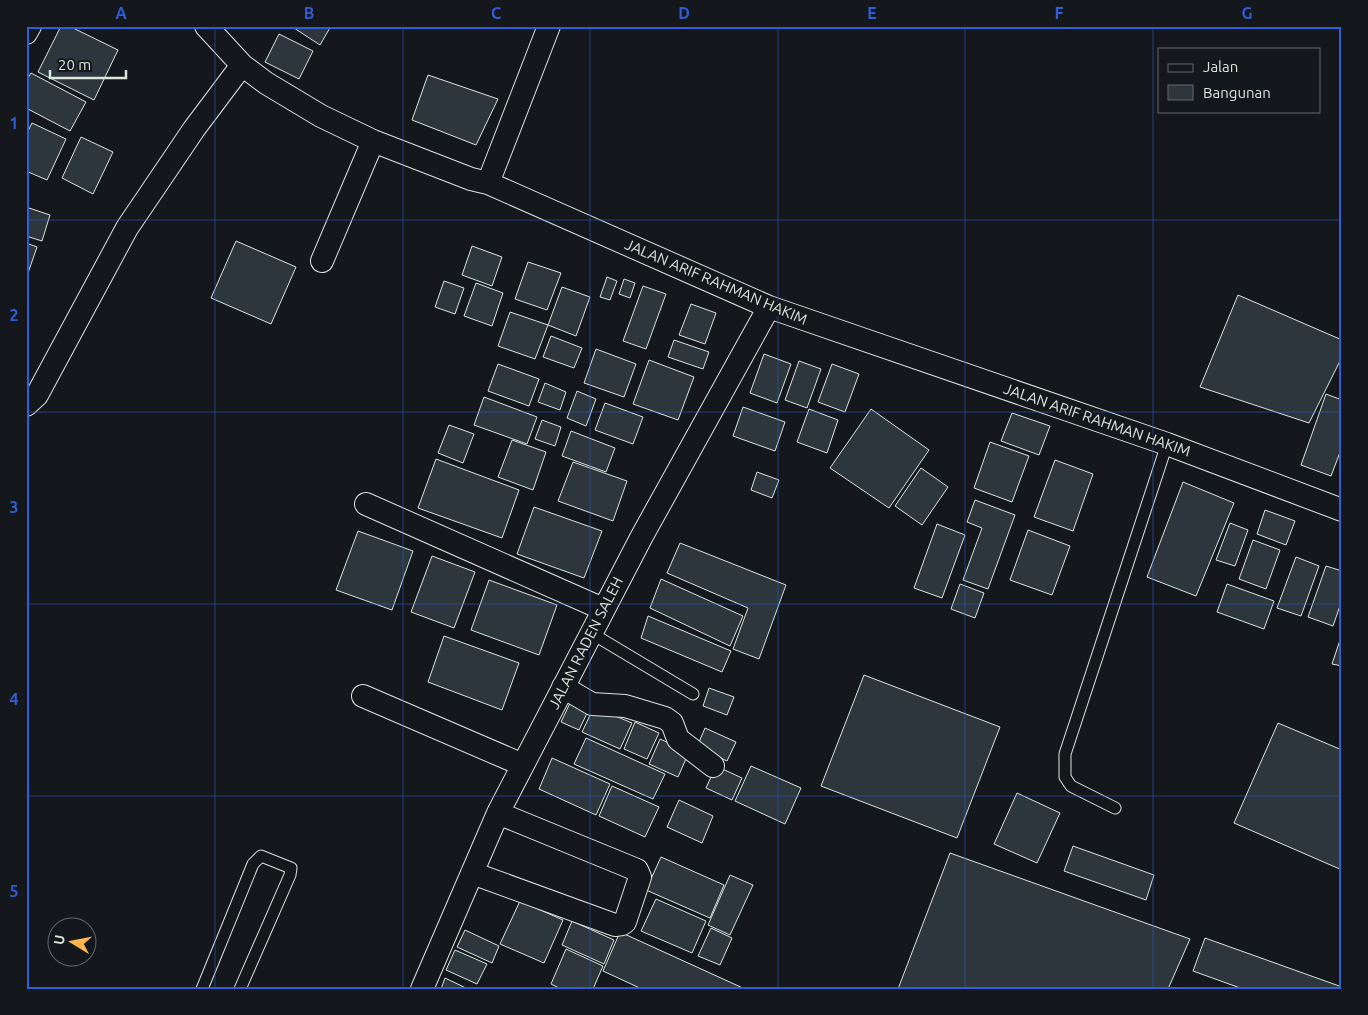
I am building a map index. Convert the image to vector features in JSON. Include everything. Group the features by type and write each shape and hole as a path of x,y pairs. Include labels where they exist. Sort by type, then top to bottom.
{"street":[{"path":"26,33 30,26"},
{"name":"JALAN ARIF RAHMAN HAKIM","path":"206,26 242,65 266,83 322,116 373,141 464,176 488,183 769,307 1166,444 1342,510"},
{"path":"488,183 549,26"},
{"path":"26,405 37,395 127,228 194,129 242,65"},
{"path":"322,261 373,141"},
{"name":"JALAN RADEN SALEH","path":"422,989 498,813 522,765 603,609 769,307"},
{"path":"366,504 603,609"},
{"path":"563,687 592,704 625,706 665,718 672,723 678,739 713,766"},
{"path":"362,696 522,765"},
{"path":"472,873 615,924 625,922 640,877 637,870 498,813"}],"lane":[{"path":"1115,808 1071,786 1064,778 1065,754 1166,444"},
{"path":"591,633 693,694"},
{"path":"202,989 254,864 261,856 291,868 290,875 240,989"}],"building":[{"path":"61,26 69,26 118,50 94,100 38,72"},
{"path":"291,26 331,26 320,45"},
{"path":"279,34 313,51 299,79 265,62"},
{"path":"31,73 86,102 70,131 26,108 26,81"},
{"path":"428,75 498,99 476,145 412,120"},
{"path":"32,123 66,139 47,180 26,171 26,135"},
{"path":"81,137 113,152 93,194 62,178"},
{"path":"26,207 50,215 42,241 26,236"},
{"path":"236,241 296,267 271,324 211,298"},
{"path":"26,243 37,247 28,273 26,272"},
{"path":"472,246 502,257 492,286 462,275"},
{"path":"528,262 561,273 547,310 515,299"},
{"path":"607,277 617,281 610,300 600,297"},
{"path":"624,279 635,283 630,298 619,294"},
{"path":"444,281 464,288 455,314 435,307"},
{"path":"476,283 503,293 492,326 464,316"},
{"path":"643,286 666,294 646,349 623,341"},
{"path":"562,287 590,297 576,336 548,325"},
{"path":"1238,295 1342,340 1342,357 1309,423 1200,387"},
{"path":"691,304 716,313 705,344 679,335"},
{"path":"510,312 548,325 535,359 498,346"},
{"path":"551,336 582,348 574,368 543,357"},
{"path":"674,340 709,352 703,369 668,357"},
{"path":"596,349 636,364 624,397 584,383"},
{"path":"764,354 791,364 777,403 750,393"},
{"path":"649,360 694,377 678,420 633,404"},
{"path":"799,361 821,369 807,408 785,400"},
{"path":"498,364 539,379 529,406 488,391"},
{"path":"832,364 859,374 845,412 818,402"},
{"path":"545,383 566,392 560,410 538,402"},
{"path":"577,391 596,399 586,426 567,418"},
{"path":"1326,394 1342,400 1342,447 1331,476 1301,465"},
{"path":"484,397 537,417 527,444 474,425"},
{"path":"605,403 643,417 633,444 595,430"},
{"path":"743,407 785,422 775,451 733,436"},
{"path":"809,409 838,420 827,453 797,442"},
{"path":"871,409 929,450 889,508 830,468"},
{"path":"1012,413 1050,426 1039,455 1001,441"},
{"path":"542,420 561,427 555,446 535,439"},
{"path":"449,425 474,434 463,463 438,453"},
{"path":"571,431 615,448 606,472 562,456"},
{"path":"512,440 546,452 533,490 498,477"},
{"path":"990,442 1029,456 1012,502 974,488"},
{"path":"436,459 519,490 502,538 418,508"},
{"path":"1055,460 1093,474 1073,531 1034,517"},
{"path":"573,462 627,481 613,521 558,501"},
{"path":"921,468 948,487 922,525 895,506"},
{"path":"757,472 779,480 772,498 751,490"},
{"path":"1183,482 1234,503 1196,596 1147,577"},
{"path":"975,500 1015,515 988,589 963,580 982,528 967,522"},
{"path":"534,507 602,531 584,578 517,554"},
{"path":"1265,510 1295,521 1286,545 1257,534"},
{"path":"1230,523 1248,530 1235,566 1216,560"},
{"path":"937,524 965,535 942,598 914,588"},
{"path":"1028,530 1070,546 1052,595 1010,580"},
{"path":"358,531 413,551 392,610 336,590"},
{"path":"1253,540 1280,550 1266,589 1239,579"},
{"path":"680,543 786,585 759,659 733,649 748,608 667,573"},
{"path":"432,556 475,572 454,628 411,612"},
{"path":"1296,557 1319,566 1301,616 1277,608"},
{"path":"1326,566 1342,571 1342,600 1333,626 1308,617"},
{"path":"661,579 743,616 730,646 650,608"},
{"path":"489,580 557,605 539,655 471,630"},
{"path":"960,584 984,593 975,618 951,609"},
{"path":"1227,584 1274,601 1264,629 1217,612"},
{"path":"648,616 731,651 722,672 641,638"},
{"path":"1342,634 1342,666 1332,664"},
{"path":"444,636 519,663 502,710 428,682"},
{"path":"864,675 1000,727 957,838 821,786"},
{"path":"709,688 734,697 727,715 703,706"},
{"path":"571,701 589,709 579,730 561,722"},
{"path":"594,707 632,723 620,749 582,732"},
{"path":"635,722 659,733 647,759 624,749"},
{"path":"1278,723 1342,750 1342,870 1234,823"},
{"path":"705,728 736,742 727,761 697,747"},
{"path":"586,738 665,774 653,799 574,764"},
{"path":"660,739 689,752 678,777 649,764"},
{"path":"552,758 610,784 596,815 539,789"},
{"path":"716,766 742,778 732,800 706,788"},
{"path":"751,766 801,788 785,824 735,801"},
{"path":"612,786 659,807 645,837 599,816"},
{"path":"1017,793 1060,813 1037,863 994,844"},
{"path":"679,800 713,816 702,843 667,827"},
{"path":"1073,846 1154,875 1146,900 1064,871"},
{"path":"950,853 1190,939 1168,989 898,989"},
{"path":"661,857 724,885 710,918 646,890"},
{"path":"730,875 753,885 730,935 708,925"},
{"path":"656,899 706,921 692,953 641,931"},
{"path":"520,901 563,920 544,963 500,944"},
{"path":"572,921 614,940 604,964 562,945"},
{"path":"711,928 732,938 720,965 698,956"},
{"path":"465,930 499,946 492,963 457,947"},
{"path":"620,932 745,989 642,989 603,971"},
{"path":"1205,938 1342,987 1342,989 1243,989 1193,971"},
{"path":"566,949 603,966 593,989 561,989 551,984"},
{"path":"455,950 487,964 477,984 446,970"},
{"path":"445,978 468,989 441,989"}]}
